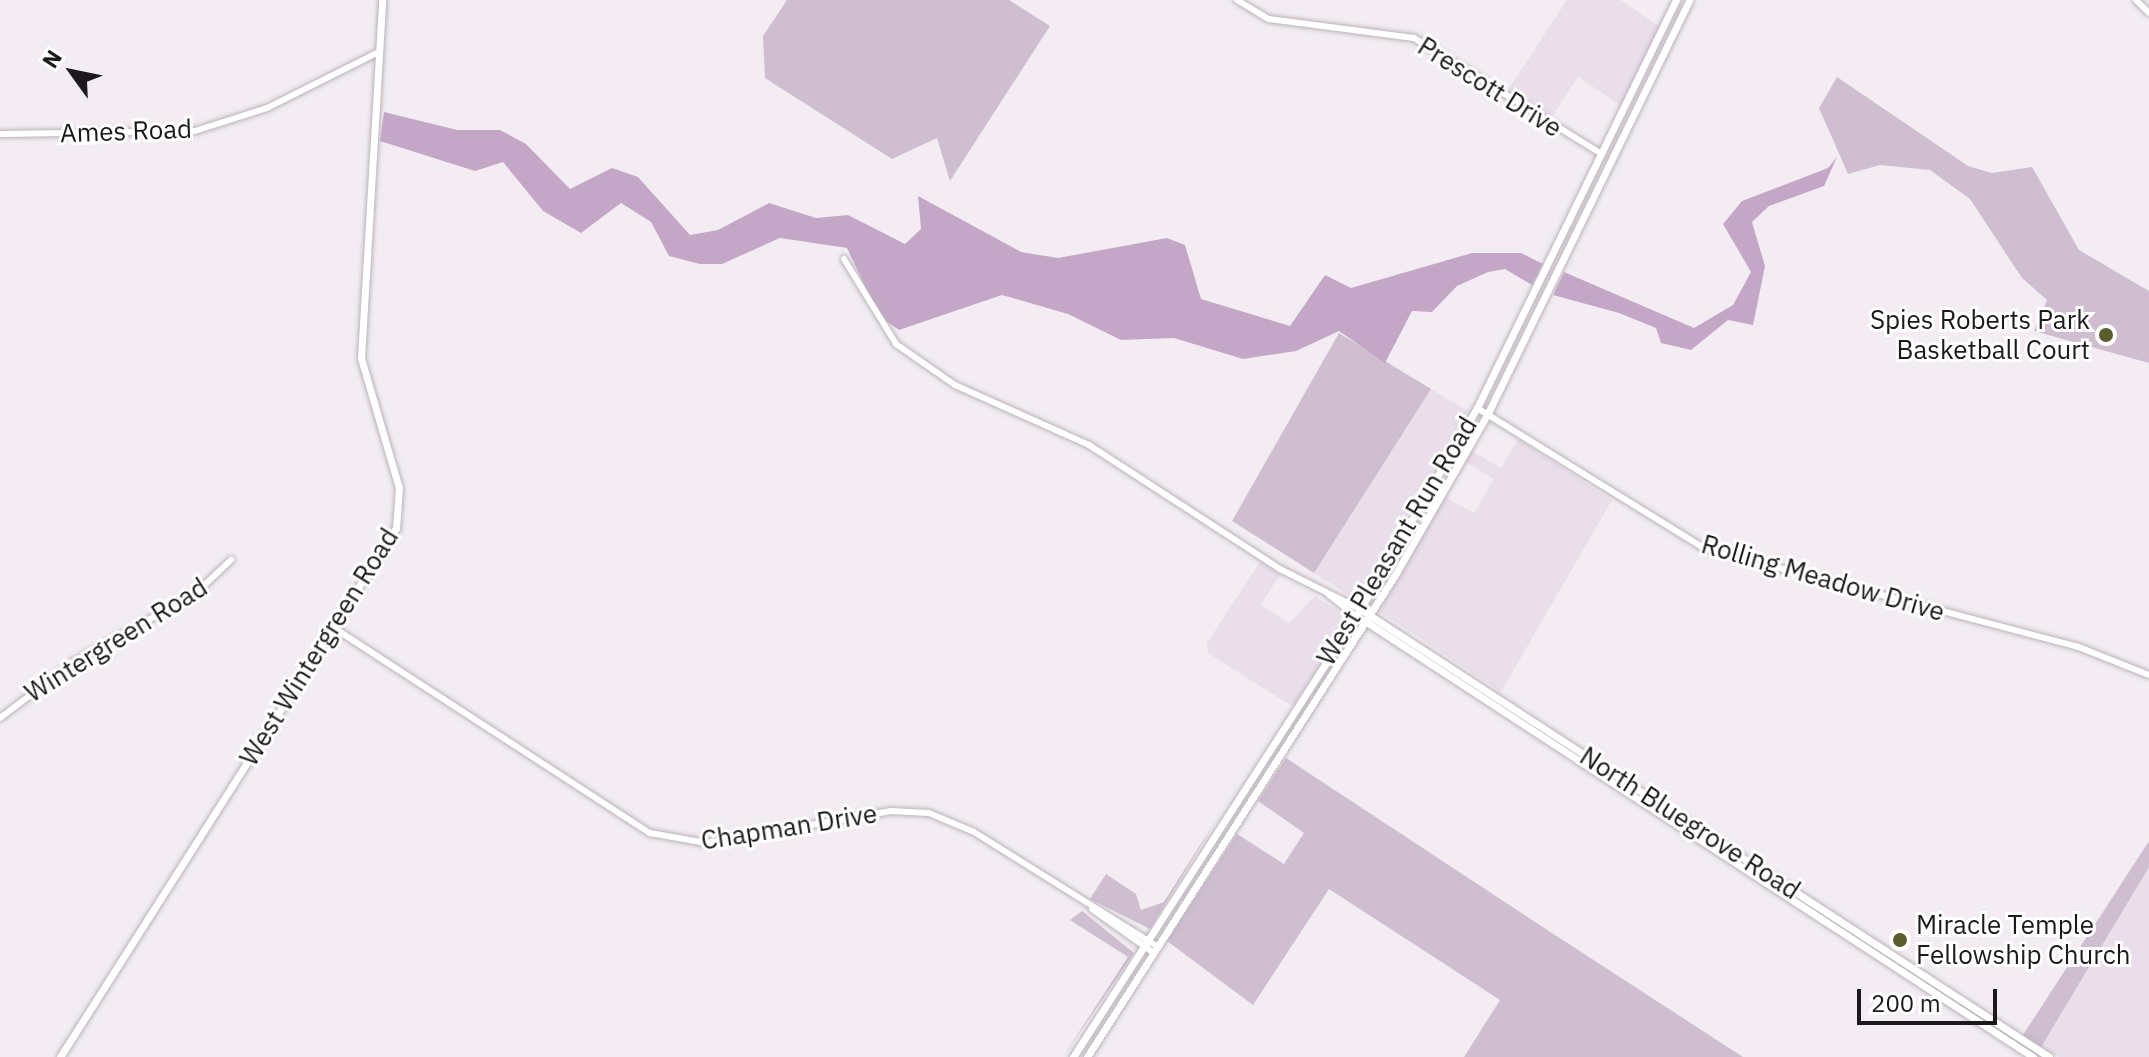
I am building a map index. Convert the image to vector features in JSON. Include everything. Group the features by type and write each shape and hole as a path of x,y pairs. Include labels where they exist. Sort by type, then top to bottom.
{"main road":[{"name":"West Wintergreen Road","path":"60,1057 334,628 400,512 361,358 382,0"},
{"name":"West Pleasant Run Road","path":"1073,1057 1358,612 1477,408 1676,0"},
{"name":"West Pleasant Run Road","path":"1087,1057 1368,618 1488,413 1689,0"},
{"path":"1645,65 1655,70"},
{"path":"1602,154 1614,159"},
{"path":"1564,234 1574,239"},
{"path":"1404,530 1417,537"},
{"name":"North Bluegrove Road","path":"1358,612 2033,1057"},
{"name":"North Bluegrove Road","path":"1446,669 2049,1057"},
{"path":"1310,687 1320,694"},
{"path":"1225,820 1235,827"},
{"path":"1096,1020 1106,1027"}],"street":[{"name":"Prescott Drive","path":"1237,0 1269,19 1414,38 1602,154"},
{"path":"2136,0 2149,13"},
{"name":"Ames Road","path":"0,134 195,131 267,108 379,52"},
{"name":"North Bluegrove Road","path":"844,259 871,313 911,354 970,395 1077,439 1358,612"},
{"name":"Rolling Meadow Drive","path":"1477,408 1704,548 2076,646 2149,675"},
{"name":"Wintergreen Road","path":"0,718 75,661 195,594 231,560"},
{"name":"Chapman Drive","path":"334,628 650,833 730,841 921,811 967,828 1156,950"}],"shaded area":[{"path":"787,0 1009,0 1050,26 950,181 937,138 892,159 765,78 763,36"},
{"path":"1567,0 1621,0 1660,27 1622,106 1578,77 1548,123 1505,94"},
{"path":"1837,77 1968,166 1992,173 2032,167 2079,250 2149,291 2149,363 2034,331 2047,300 2022,278 1970,199 1930,170 1880,165 1848,174 1819,108"},
{"path":"384,112 457,130 500,130 526,144 570,189 612,168 638,177 690,235 718,230 769,203 816,218 848,215 905,244 921,229 918,196 1021,252 1058,258 1167,238 1185,245 1201,299 1290,326 1325,275 1351,288 1472,253 1521,253 1543,264 1532,285 1505,269 1488,272 1457,286 1432,312 1412,311 1385,363 1339,331 1296,351 1243,359 1174,338 1121,340 1068,314 1002,295 899,330 879,316 847,248 780,238 722,264 700,264 669,256 651,222 621,203 581,233 543,211 503,162 475,171 380,141"},
{"path":"1837,157 1824,186 1769,206 1752,222 1765,266 1753,325 1728,320 1691,350 1661,343 1656,328 1619,313 1553,295 1564,272 1694,328 1733,305 1751,272 1723,224 1742,201 1828,168"},
{"path":"1339,333 1431,389 1314,573 1232,521"},
{"path":"1431,389 1468,411 1357,600 1314,573"},
{"path":"1518,439 1612,500 1501,692 1379,611 1445,497 1474,513 1494,479 1466,462 1472,451 1501,468"},
{"path":"1260,562 1280,574 1261,605 1289,623 1315,596 1349,618 1293,707 1208,653 1207,643"},
{"path":"1286,758 1743,1057 1464,1057 1500,1000 1329,889 1253,1005 1167,941 1237,834 1284,864 1304,833 1258,801"},
{"path":"1217,819 1150,929 1090,899 1106,874 1136,894 1141,910 1164,902"},
{"path":"2149,841 2149,867 2041,1047 2023,1035"},
{"path":"2149,856 2149,1057 2059,1057 2030,1039"},
{"path":"1082,911 1134,953 1063,1057 1128,957 1070,920"}],"place":[{"name":"Spies Roberts Park Basketball Court","path":"2106,335"},
{"name":"Miracle Temple Fellowship Church","path":"1900,940"}]}
